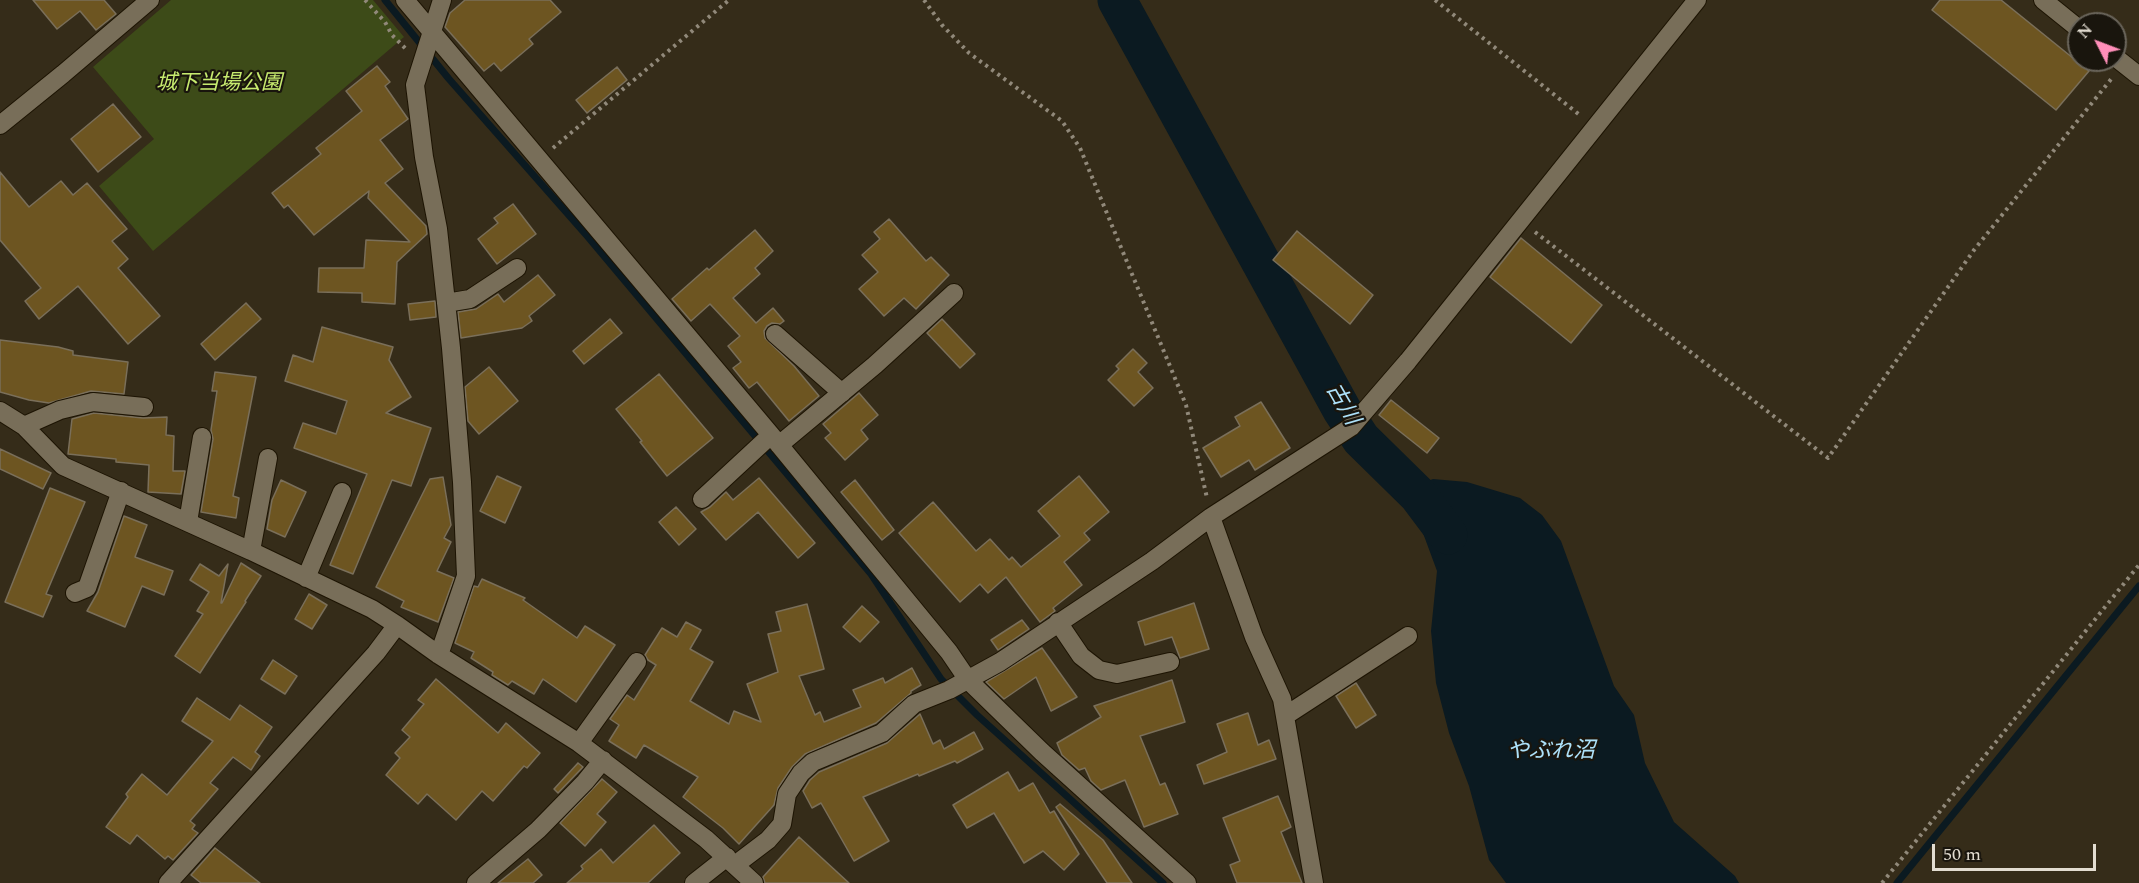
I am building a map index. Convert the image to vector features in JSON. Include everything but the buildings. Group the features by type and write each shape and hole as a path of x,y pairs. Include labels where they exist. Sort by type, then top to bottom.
{"street":[{"path":"0,125 150,0"},
{"path":"405,0 427,49 539,160 949,652 959,685 1042,752 1187,883"},
{"path":"439,654 466,576 462,482 446,303 438,229 424,157 415,85 442,0"},
{"path":"694,883 740,873 782,824 787,794 801,773 813,762 882,733 914,704 959,685 1000,662 1152,561 1211,517 1351,427 1408,361 1697,0"},
{"path":"2043,0 2067,19"},
{"path":"446,303 470,299 518,268"},
{"path":"702,499 750,454 842,393 954,292"},
{"path":"775,334 842,393"},
{"path":"24,426 60,410 93,402 144,408"},
{"path":"0,411 24,426 63,466 251,551 372,609 603,760 740,873"},
{"path":"188,522 202,437"},
{"path":"251,551 268,458"},
{"path":"75,593 87,588 121,491"},
{"path":"306,578 342,492"},
{"path":"1211,517 1254,637 1282,699 1314,883"},
{"path":"1058,622 1081,656 1099,670 1117,674 1170,662"},
{"path":"168,883 352,679 397,625"},
{"path":"1285,716 1408,636"},
{"path":"579,743 637,662"},
{"path":"476,883 538,830 603,760"}],"path":[{"path":"366,0 385,22 392,35 427,49"},
{"path":"539,160 729,0"},
{"path":"924,0 942,24 969,52 1062,121 1080,148 1186,405 1211,517"},
{"path":"1435,0 1596,128"},
{"path":"1521,220 1828,458 1974,250 2111,72"},
{"path":"1882,883 2139,565"}],"green space":[{"name":"城下当場公園","path":"171,0 373,0 404,37 153,251 99,186 154,139 93,67"}],"water":[{"name":"やぶれ沼","path":"1433,479 1467,482 1520,498 1542,515 1561,541 1614,686 1634,715 1645,763 1674,822 1735,876 1739,883 1506,883 1489,860 1469,786 1449,733 1436,683 1431,631 1437,571 1420,525 1416,504 1417,485"}],"waterway":[{"path":"385,0 449,79 588,237 871,574 941,679 977,715 1163,883"},
{"name":"古川","path":"1117,0 1342,410 1361,439 1418,495 1448,535"},
{"path":"1897,883 2139,586"}]}
